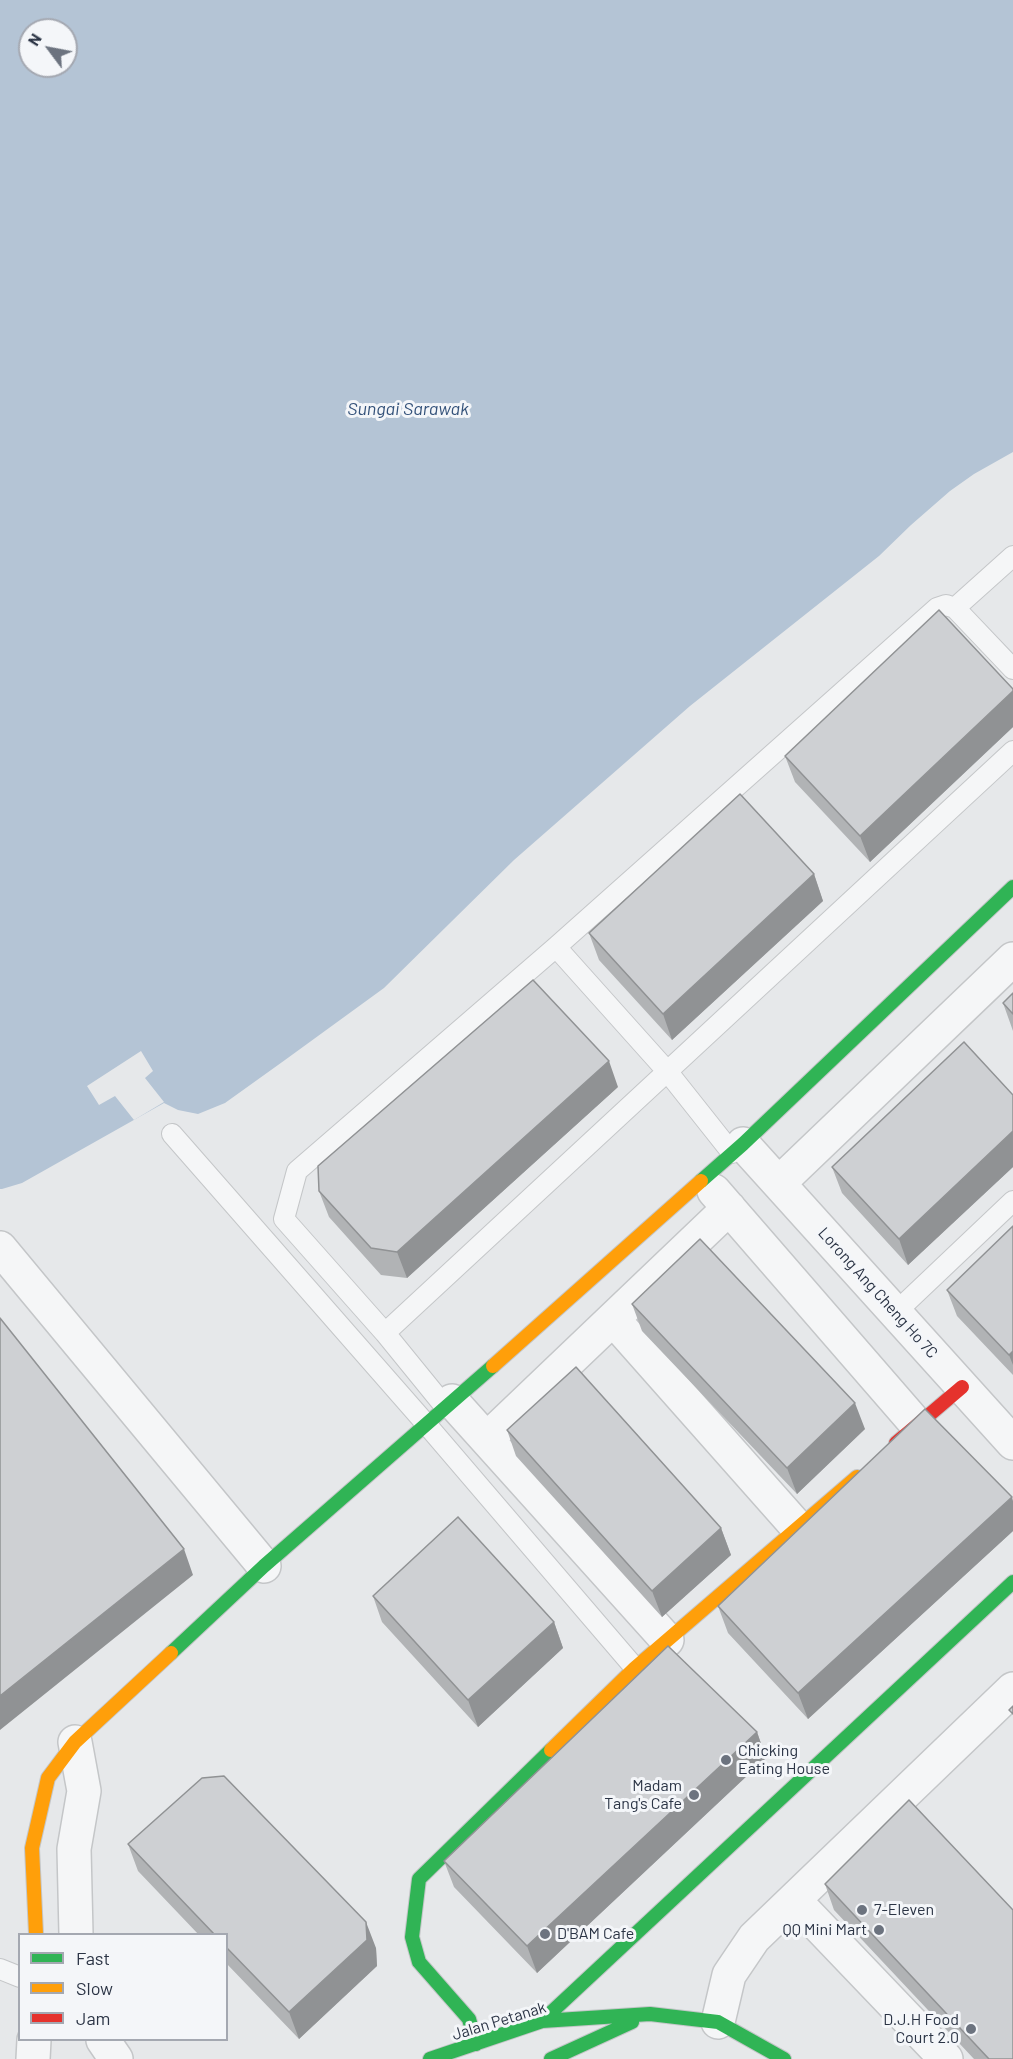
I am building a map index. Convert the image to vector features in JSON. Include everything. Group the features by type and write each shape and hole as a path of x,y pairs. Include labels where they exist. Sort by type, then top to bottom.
{"street":[{"path":"36,1933 32,1848 48,1778 75,1742 264,1566 427,1425 737,1148 1013,886"},
{"path":"778,1183 1013,959"},
{"name":"Lorong Ang Cheng Ho 7C","path":"737,1148 778,1183 962,1387 1010,1434"},
{"path":"703,1179 917,1425"},
{"path":"486,1439 729,1208"},
{"path":"0,1248 264,1566"},
{"path":"613,1319 798,1528"},
{"path":"883,1454 962,1387"},
{"path":"449,1405 486,1439 667,1640"},
{"path":"476,2044 469,2019 419,1962 412,1937 419,1879 635,1668 866,1469"},
{"path":"542,2021 1013,1582"},
{"path":"718,2022 729,1975 754,1938 1013,1689"},
{"path":"75,1742 84,1791 74,1849 76,1933"},
{"path":"794,1900 946,2059"},
{"path":"551,2059 650,2014"},
{"name":"Jalan Petanak","path":"430,2059 542,2021 650,2014 718,2022 784,2059"},
{"path":"33,2059 34,2041"},
{"path":"104,2041 116,2059"}],"lane":[{"path":"955,608 1013,556"},
{"path":"449,1405 284,1219 297,1171 556,947 938,608 946,604 955,608 1013,669"},
{"path":"385,1333 1013,751"},
{"path":"556,947 737,1148"},
{"path":"172,1134 427,1425 635,1668"},
{"path":"896,1312 1013,1201"},
{"path":"0,1969 18,1976"}],"water":[{"name":"Sungai Sarawak","path":"0,0 1013,0 1013,452 974,474 950,491 879,556 690,706 514,860 384,988 225,1103 198,1114 178,1110 164,1103 22,1183 0,1189"}],"pier":[{"path":"141,1051 153,1071 145,1078 164,1102 134,1120 115,1096 99,1105 87,1086"}],"building":[{"path":"939,610 1013,691 860,836 785,756"},
{"path":"740,794 814,874 663,1014 589,933"},
{"path":"533,980 609,1061 397,1252 371,1248 319,1191 318,1166"},
{"path":"1013,993 1013,1014 1003,1003"},
{"path":"964,1042 1013,1095 1013,1131 899,1239 832,1167"},
{"path":"1013,1226 1013,1351 1009,1355 947,1290"},
{"path":"700,1239 855,1403 787,1468 632,1304"},
{"path":"0,1318 184,1549 0,1696"},
{"path":"576,1367 721,1528 652,1591 507,1430"},
{"path":"925,1409 1012,1497 798,1693 718,1606"},
{"path":"458,1517 554,1622 468,1700 373,1596"},
{"path":"668,1646 757,1732 527,1946 444,1861"},
{"path":"224,1776 366,1922 367,1940 289,2012 228,1949 228,1933 213,1933 128,1844 202,1778"},
{"path":"909,1800 1013,1910 1013,2059 989,2059 825,1884"}],"traffic: fast":[{"path":"701,1181 743,1144 1013,887"},
{"path":"171,1653 264,1566 493,1366"},
{"path":"542,2021 1013,1582"},
{"path":"476,2044 469,2019 419,1962 412,1937 419,1879 551,1750"},
{"path":"430,2059 542,2021 650,2014 718,2022 784,2059"},
{"path":"551,2059 632,2022"}],"traffic: slow":[{"path":"493,1366 701,1181"},
{"path":"551,1750 635,1668 857,1477"},
{"path":"36,1933 32,1848 48,1778 75,1742 171,1653"}],"traffic: jam":[{"path":"896,1443 962,1387"}],"place":[{"name":"Chicking Eating House","path":"726,1760"},
{"name":"Madam Tang's Cafe","path":"694,1795"},
{"name":"7-Eleven","path":"862,1910"},
{"name":"QQ Mini Mart","path":"879,1930"},
{"name":"D'BAM Cafe","path":"545,1934"},
{"name":"D.J.H Food Court 2.0","path":"971,2029"}]}
